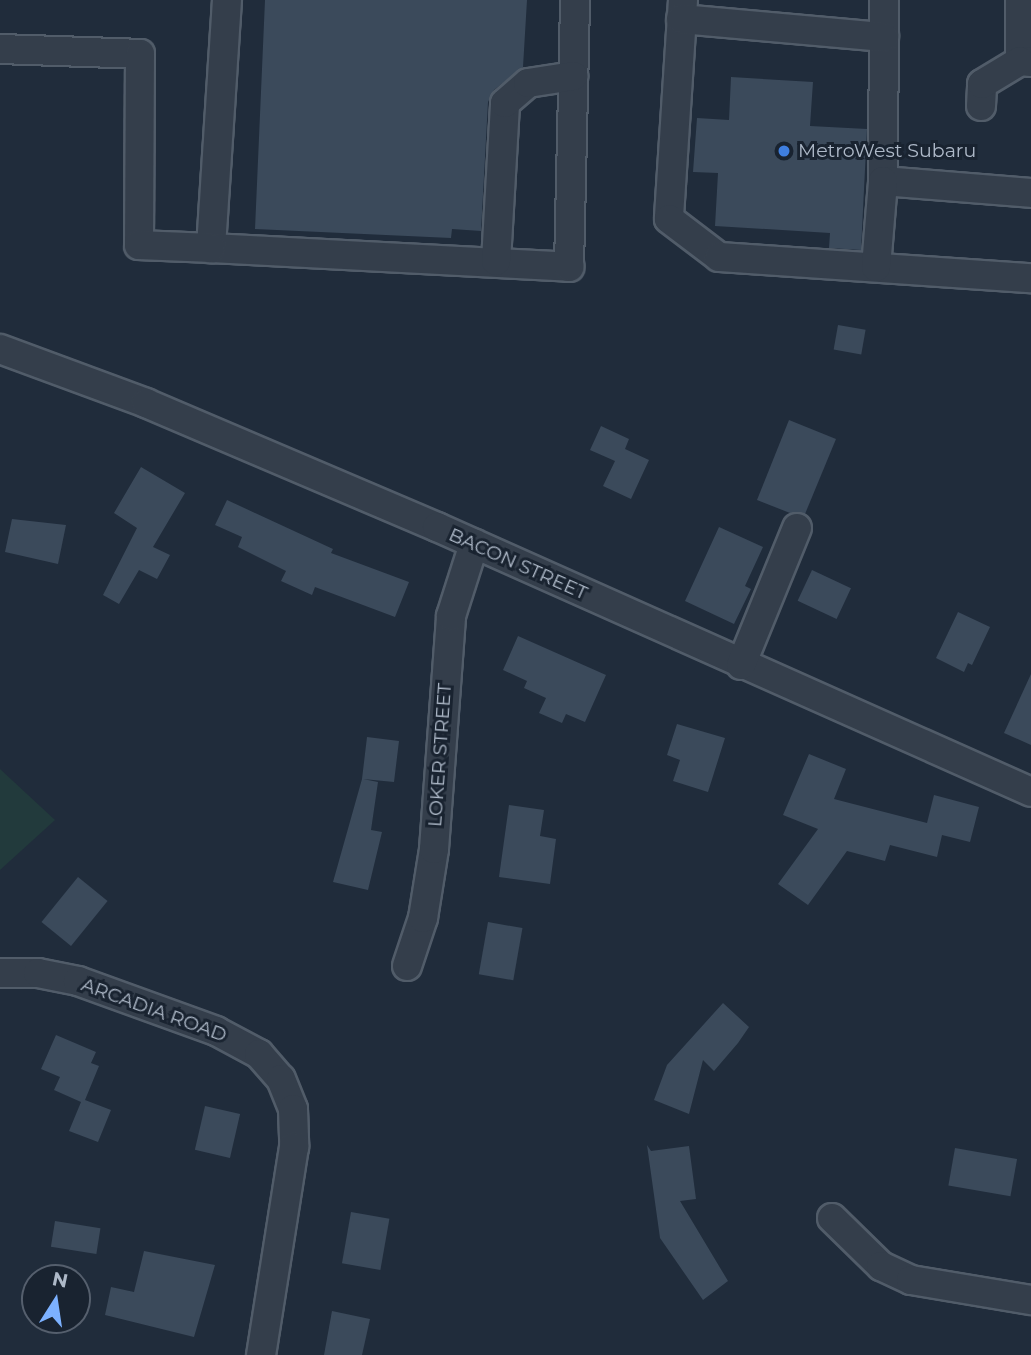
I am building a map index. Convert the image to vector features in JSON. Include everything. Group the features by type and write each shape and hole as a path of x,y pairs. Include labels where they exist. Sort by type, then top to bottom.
{"street":[{"path":"211,248 227,0"},
{"path":"0,49 140,54 139,245 496,261 569,267 575,0"},
{"path":"876,267 883,181 884,0"},
{"path":"981,106 982,84 1025,61 1020,0"},
{"path":"884,37 682,9 669,219 719,257 1031,278"},
{"path":"496,261 505,103 528,83 573,76"},
{"path":"883,181 1031,193"},
{"name":"BACON STREET","path":"0,349 146,403 474,544 1031,792"},
{"path":"741,665 797,528"},
{"name":"LOKER STREET","path":"407,967 420,932 435,849 449,628 474,544"},
{"name":"ARCADIA ROAD","path":"0,973 38,973 78,981 216,1031 259,1054 287,1089 294,1119 292,1162 261,1355"},
{"path":"832,1218 881,1266 911,1280 1031,1300"}],"green space":[{"path":"0,769 55,820 0,870"}],"building":[{"path":"265,0 527,0 523,67 494,90 488,102 481,231 452,229 451,238 255,229"},
{"name":"MetroWest Subaru","path":"731,77 813,82 810,126 867,129 861,250 829,248 830,233 715,226 718,173 693,172 697,118 729,120"},
{"path":"838,325 866,330 861,354 834,350"},
{"path":"789,420 836,439 805,514 790,513 757,500"},
{"path":"601,426 629,439 625,449 649,460 631,499 603,486 615,461 590,450"},
{"path":"141,467 185,493 153,547 170,555 157,579 139,570 119,604 103,595 137,528 114,513"},
{"path":"227,500 333,549 331,553 409,582 395,617 315,587 312,595 281,581 286,571 238,547 242,537 215,525"},
{"path":"12,519 66,525 58,564 5,552"},
{"path":"719,527 763,547 745,586 751,589 734,624 685,601"},
{"path":"812,570 851,588 837,619 798,601"},
{"path":"958,612 990,627 972,665 968,663 964,672 936,658"},
{"path":"518,636 606,675 585,722 566,714 562,723 539,713 546,698 524,688 527,681 503,670"},
{"path":"1031,674 1031,745 1004,733"},
{"path":"677,724 725,738 708,792 673,781 680,760 667,755"},
{"path":"367,737 399,741 394,782 363,779 378,782 371,830 382,832 368,890 333,882 362,779"},
{"path":"809,754 846,769 834,799 927,823 934,795 979,807 970,842 942,835 937,857 890,845 885,861 847,851 808,905 778,884 818,829 783,815"},
{"path":"509,805 544,810 540,836 556,839 550,884 499,877"},
{"path":"78,877 108,901 71,946 41,922"},
{"path":"488,922 522,928 513,980 479,974"},
{"path":"723,1003 749,1027 714,1071 703,1060 689,1114 654,1100 667,1065"},
{"path":"56,1035 96,1052 91,1063 99,1066 85,1100 111,1110 98,1142 69,1131 81,1102 54,1090 60,1077 41,1069"},
{"path":"205,1106 240,1114 230,1158 195,1150"},
{"path":"647,1145 651,1151 689,1146 696,1199 680,1201 728,1281 703,1300 660,1238"},
{"path":"955,1148 1017,1159 1010,1196 948,1185"},
{"path":"351,1212 389,1219 380,1270 342,1263"},
{"path":"55,1221 100,1228 96,1254 51,1247"},
{"path":"144,1251 215,1265 194,1337 105,1315 111,1287 134,1292"},
{"path":"332,1311 370,1319 362,1355 324,1355"}],"place":[{"name":"MetroWest Subaru","path":"784,151"}]}
